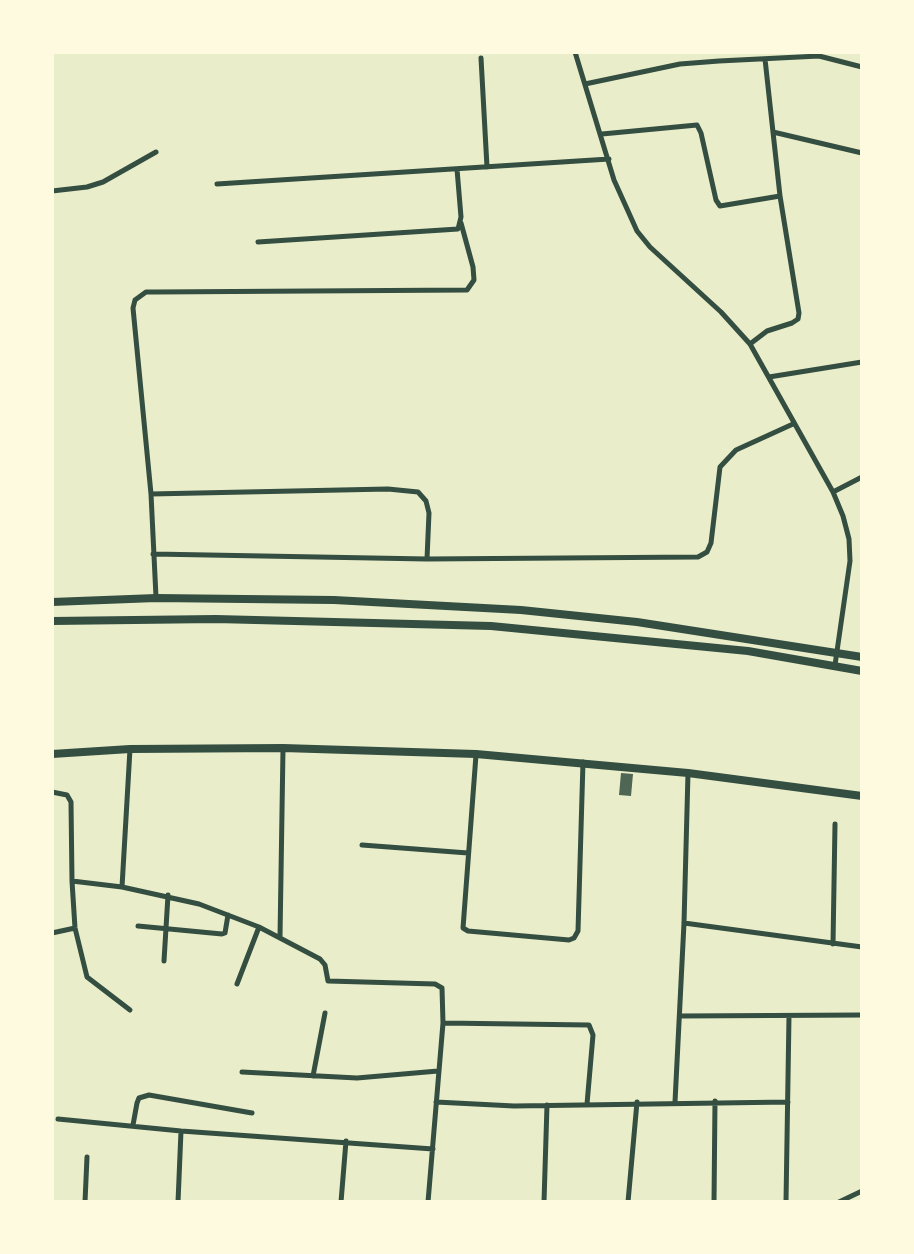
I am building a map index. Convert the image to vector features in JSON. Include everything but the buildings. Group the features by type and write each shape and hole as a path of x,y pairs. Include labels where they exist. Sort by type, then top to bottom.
{"main road":[{"path":"52,602 156,598 334,600 521,610 637,622 862,657"},
{"path":"52,621 216,619 491,626 748,651 862,671"},
{"path":"52,754 130,749 283,748 476,754 688,773 862,796"}],"street":[{"path":"575,52 626,212 643,239 721,312 750,344 833,492 846,527 850,561 835,665"},
{"path":"585,84 680,64 819,54 862,67"},
{"path":"481,58 487,167"},
{"path":"750,344 767,331 792,323 799,313 780,196 765,59"},
{"path":"602,134 697,125 720,206 780,196"},
{"path":"773,132 862,153"},
{"path":"52,191 103,182 156,152"},
{"path":"217,184 609,159"},
{"path":"156,598 151,494 133,308 135,300 140,295 155,292 467,290 474,280 473,267 461,223 457,169"},
{"path":"258,242 451,231 458,229 461,223"},
{"path":"769,377 862,362"},
{"path":"153,554 427,559 698,557 707,552 711,543 720,467 736,450 793,424"},
{"path":"833,492 862,477"},
{"path":"151,494 388,489 418,492 426,501 429,513 427,559"},
{"path":"280,937 283,748"},
{"path":"122,887 130,749"},
{"path":"476,754 463,928 468,931 574,938 578,931 583,762"},
{"path":"675,1102 688,773"},
{"path":"52,792 67,795 71,802 75,928 87,977 130,1010"},
{"path":"833,944 835,824"},
{"path":"362,845 468,853"},
{"path":"72,881 168,895 259,927 320,959 325,965 328,981 438,985 443,992 443,1023 428,1202"},
{"path":"164,961 168,895"},
{"path":"138,926 222,934 225,933 228,915"},
{"path":"684,923 862,947"},
{"path":"237,984 259,927"},
{"path":"52,933 75,928"},
{"path":"313,1076 325,1013"},
{"path":"680,1016 862,1015"},
{"path":"786,1202 789,1016"},
{"path":"443,1023 589,1025 593,1035 587,1104"},
{"path":"242,1072 372,1077 438,1071"},
{"path":"133,1125 139,1098 149,1095 252,1113"},
{"path":"714,1202 715,1101"},
{"path":"436,1102 547,1105 788,1102"},
{"path":"628,1202 637,1102"},
{"path":"544,1202 547,1105"},
{"path":"58,1119 433,1149"},
{"path":"178,1202 181,1131"},
{"path":"341,1202 346,1141"},
{"path":"85,1202 87,1157"},
{"path":"839,1202 862,1191"}]}
